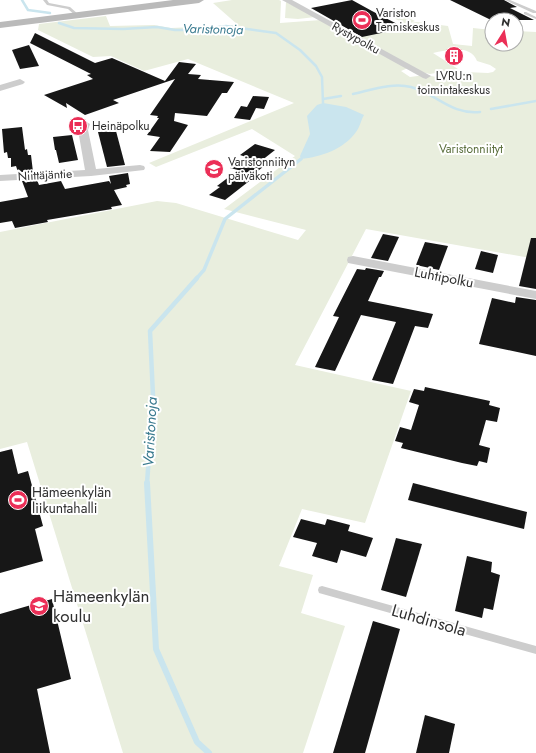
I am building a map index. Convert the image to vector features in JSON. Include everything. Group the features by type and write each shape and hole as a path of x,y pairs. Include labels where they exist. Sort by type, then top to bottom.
{"main road":[{"path":"0,25 199,0"}],"street":[{"name":"Rystypolku","path":"286,0 426,76"},
{"path":"0,88 20,82"},
{"name":"Niittäjäntie","path":"85,124 83,130 91,173"},
{"name":"Niittäjäntie","path":"0,178 91,173 140,168"},
{"name":"Luhtipolku","path":"353,260 536,295"}],"lane":[{"path":"45,0 48,4 70,8 77,15"},
{"path":"507,0 535,13"},
{"path":"507,5 536,18"},
{"name":"Luhdinsola","path":"322,590 536,650"}],"green space":[{"name":"Varistonniityt","path":"232,0 279,0 281,1 280,23 321,20 408,68 401,71 410,77 425,75 437,77 465,72 488,73 493,72 496,69 490,65 477,61 470,52 464,50 451,50 433,53 458,69 430,74 421,72 358,37 404,28 399,25 404,23 389,16 400,14 415,21 410,23 417,22 448,26 453,44 472,46 473,28 484,29 484,52 524,52 524,31 536,32 536,259 366,229 295,365 411,391 365,523 302,509 279,566 313,575 301,613 345,626 303,753 123,753 27,442 0,449 0,232 157,201 176,203 298,240 306,230 224,209 295,156 252,129 156,167 149,163 294,103 188,59 144,71 111,56 93,57 38,30 39,24 106,16 110,26 154,25 171,28 238,25 213,3"},
{"path":"286,2 315,17 298,19 285,18"}],"water":[{"path":"323,103 346,107 364,115 357,130 345,143 324,154 301,159 300,156 310,134 307,116 317,105"}],"building":[{"name":"Variston Tenniskeskus","path":"352,0 405,28 362,37 311,8"},
{"path":"450,0 504,0 517,7 510,8 518,12 484,12 484,17"},
{"path":"524,15 534,20 524,20"},
{"path":"35,33 95,63 112,58 165,81 179,62 196,64 188,74 201,75 198,79 234,82 227,93 222,93 207,116 175,113 174,121 188,125 170,152 150,151 160,137 147,135 159,118 157,118 158,116 150,115 175,79 113,100 119,103 85,115 66,103 67,108 44,95 93,79 87,75 91,74 30,43"},
{"path":"29,45 39,66 20,69 12,50"},
{"path":"253,96 269,97 264,109 256,108 250,120 234,118 241,106 247,107"},
{"path":"22,127 25,150 27,149 28,155 31,155 33,172 18,172 16,166 11,167 11,158 8,158 7,152 4,153 2,129"},
{"path":"116,131 125,165 107,167 98,132"},
{"path":"72,135 78,160 59,163 53,137"},
{"name":"Varistonniityn päiväkoti","path":"255,144 275,150 261,161 268,163 254,174 257,175 225,200 209,195 220,187 217,186 238,170 230,168 246,157 240,155"},
{"path":"128,173 130,184 126,185 127,187 114,190 122,205 111,207 112,209 47,220 48,222 15,228 12,221 0,223 0,202 28,197 22,181 37,180 39,185 61,181 65,189 109,181 111,184 109,176"},
{"path":"383,234 399,237 388,261 371,258"},
{"path":"531,238 536,238 536,289 519,286"},
{"path":"425,242 448,246 439,270 416,265"},
{"path":"481,251 498,255 493,273 475,269"},
{"path":"366,268 384,271 381,277 379,277 368,301 433,314 428,328 415,326 393,384 372,380 396,322 361,315 335,371 315,367 339,317 333,316 357,269 365,270"},
{"path":"516,297 536,300 536,356 479,344 492,298 515,303"},
{"path":"425,387 490,401 489,405 500,408 497,422 486,420 479,445 490,448 487,463 479,461 477,466 462,463 401,448 403,443 395,441 400,427 411,430 419,405 409,402 414,389 424,391"},
{"name":"Hämeenkylän liikuntahalli","path":"12,449 18,474 28,471 43,526 35,529 43,561 0,573 0,452"},
{"path":"413,483 527,512 524,529 408,500"},
{"path":"301,519 325,525 327,519 350,525 348,531 373,538 366,557 341,550 337,563 312,556 317,543 293,537"},
{"path":"396,538 422,544 406,597 381,590"},
{"path":"467,556 492,562 491,572 500,575 493,610 484,608 482,618 455,611"},
{"name":"Hämeenkylän koulu","path":"52,599 71,679 37,689 50,753 0,753 0,614"},
{"path":"373,621 400,629 365,753 333,753"},
{"path":"425,715 455,724 449,753 416,753"}],"waterway":[{"name":"Varistonoja","path":"22,0 28,10 50,13"},
{"name":"Varistonoja","path":"59,23 74,28 123,29 157,27 175,30 197,30 226,26 276,33 300,50 316,66 322,77 323,103"},
{"path":"353,94 397,85 420,90 452,107 461,110 480,112"},
{"path":"323,99 341,96"},
{"path":"491,109 536,101"},
{"name":"Varistonoja","path":"196,279 204,270 225,219 301,159"},
{"name":"Varistonoja","path":"147,484 153,396 150,331 197,278"},
{"name":"Varistonoja","path":"147,484 156,649 197,742 209,753"}],"place":[{"name":"Variston Tenniskeskus","path":"362,20"},
{"name":"LVRU:n toimintakeskus","path":"454,56"},
{"name":"Heinäpolku","path":"78,126"},
{"name":"Varistonniityn päiväkoti","path":"214,169"},
{"name":"Hämeenkylän liikuntahalli","path":"18,500"},
{"name":"Hämeenkylän koulu","path":"39,606"}]}
